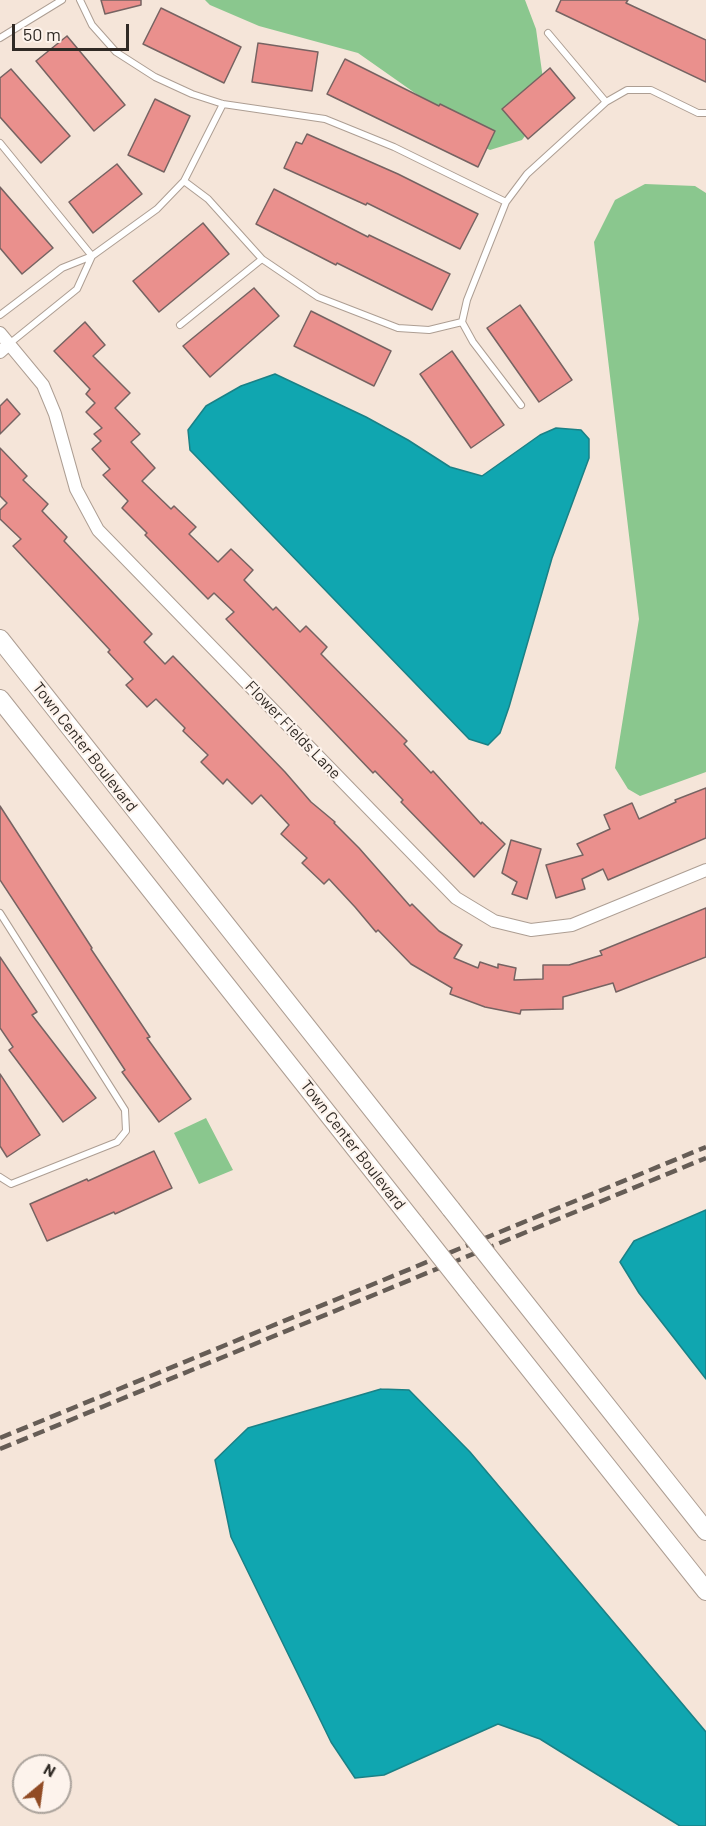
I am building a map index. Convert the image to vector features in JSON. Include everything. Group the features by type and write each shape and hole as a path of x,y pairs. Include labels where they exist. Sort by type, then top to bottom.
{"main road":[{"name":"Town Center Boulevard","path":"0,639 706,1531"},
{"name":"Town Center Boulevard","path":"0,699 706,1591"}],"street":[{"name":"Flower Fields Lane","path":"0,333 5,348 43,385 55,414 76,489 98,530 456,898 494,921 531,930 572,925 706,870"}],"lane":[{"path":"0,38 62,0"},
{"path":"80,0 92,25 116,52 155,78 223,104 325,119 394,147 506,202"},
{"path":"548,33 606,102"},
{"path":"521,405 473,342 462,322 467,300 506,202 527,174 606,102 627,90 651,90 698,113 706,113"},
{"path":"0,315 62,268 92,256 157,209 184,181 223,104"},
{"path":"0,143 92,256"},
{"path":"184,181 208,199 262,259 318,297 398,328 429,330 462,322"},
{"path":"5,348 77,289 92,256"},
{"path":"180,325 262,259"},
{"path":"0,913 125,1110 126,1131 117,1142 11,1184 0,1178"}],"green space":[{"path":"205,0 525,0 536,29 543,79 540,116 522,140 490,150 458,135 432,105 358,53 259,26 210,5"},
{"path":"645,184 695,186 706,193 706,772 640,796 628,789 615,768 639,619 594,242 615,200"},
{"path":"206,1118 233,1170 199,1184 174,1133"}],"water":[{"path":"275,374 366,417 450,467 482,476 540,435 556,428 581,430 589,439 589,458 552,558 509,707 500,733 488,745 469,739 190,450 188,430 206,406 241,386"},
{"path":"706,1210 706,1379 639,1293 620,1262 634,1241"},
{"path":"381,1389 409,1390 470,1452 706,1732 706,1826 680,1826 540,1739 498,1724 384,1775 355,1778 331,1742 231,1537 215,1460 248,1428"}],"building":[{"path":"101,0 141,0 141,5 105,14"},
{"path":"561,0 628,0 626,3 706,40 706,82 556,11"},
{"path":"161,8 241,47 224,83 143,44"},
{"path":"67,36 125,105 94,131 36,61"},
{"path":"258,43 318,52 312,91 252,82"},
{"path":"345,59 495,131 478,167 327,94"},
{"path":"550,68 575,98 528,139 502,109"},
{"path":"11,69 70,136 41,163 0,117 0,78"},
{"path":"155,99 190,116 164,172 128,155"},
{"path":"307,134 398,174 478,214 460,249 367,203 366,205 284,168 296,142 302,144"},
{"path":"117,164 142,194 93,233 69,202"},
{"path":"0,187 53,248 22,274 0,248"},
{"path":"274,189 368,237 369,235 450,274 432,310 256,224"},
{"path":"203,223 229,254 159,312 133,281"},
{"path":"254,288 279,316 210,377 183,346"},
{"path":"520,305 572,380 539,402 487,328"},
{"path":"311,311 391,351 374,386 294,346"},
{"path":"85,322 105,345 93,356 130,393 115,408 140,434 131,442 155,468 142,481 171,509 174,506 196,527 189,534 218,562 231,549 253,570 244,580 273,610 276,607 300,632 306,626 327,647 321,654 407,741 404,744 431,773 433,771 481,824 482,822 505,844 474,877 401,802 403,800 375,771 373,773 226,619 234,612 214,593 208,599 145,535 147,533 122,508 128,501 103,475 110,469 92,449 101,441 94,434 102,428 86,412 95,403 86,394 90,389 54,351"},
{"path":"452,351 504,425 471,448 420,374"},
{"path":"7,399 20,414 0,434 0,406"},
{"path":"0,448 27,476 23,480 48,504 42,511 67,537 64,541 152,634 144,642 165,664 173,656 311,802 335,822 410,906 412,904 439,931 462,945 454,958 478,968 480,962 498,968 498,964 516,968 514,980 543,979 543,965 569,965 602,955 600,951 706,908 706,957 616,992 613,983 563,997 563,1009 521,1010 520,1014 485,1007 450,994 452,988 411,964 378,930 376,932 329,879 324,884 302,863 307,858 281,834 289,825 261,795 252,804 227,779 223,784 201,762 208,755 183,731 185,728 156,699 147,707 126,685 133,679 108,652 110,650 13,546 21,539 0,519 0,510 7,503 0,496"},
{"path":"706,788 706,838 608,880 603,869 582,879 585,889 556,898 546,865 583,855 577,844 610,829 604,815 632,803 639,819 676,802 675,800"},
{"path":"0,806 150,1037 147,1038 191,1099 159,1122 122,1072 125,1070 0,880"},
{"path":"511,840 541,849 527,899 512,894 517,882 502,873"},
{"path":"0,957 37,1012 32,1015 96,1098 63,1122 9,1050 13,1047 0,1028"},
{"path":"0,1074 40,1135 7,1157 0,1146"},
{"path":"154,1151 172,1188 47,1241 30,1204"}],"railway":[{"path":"0,1438 706,1147"},
{"path":"0,1449 706,1158"}]}
